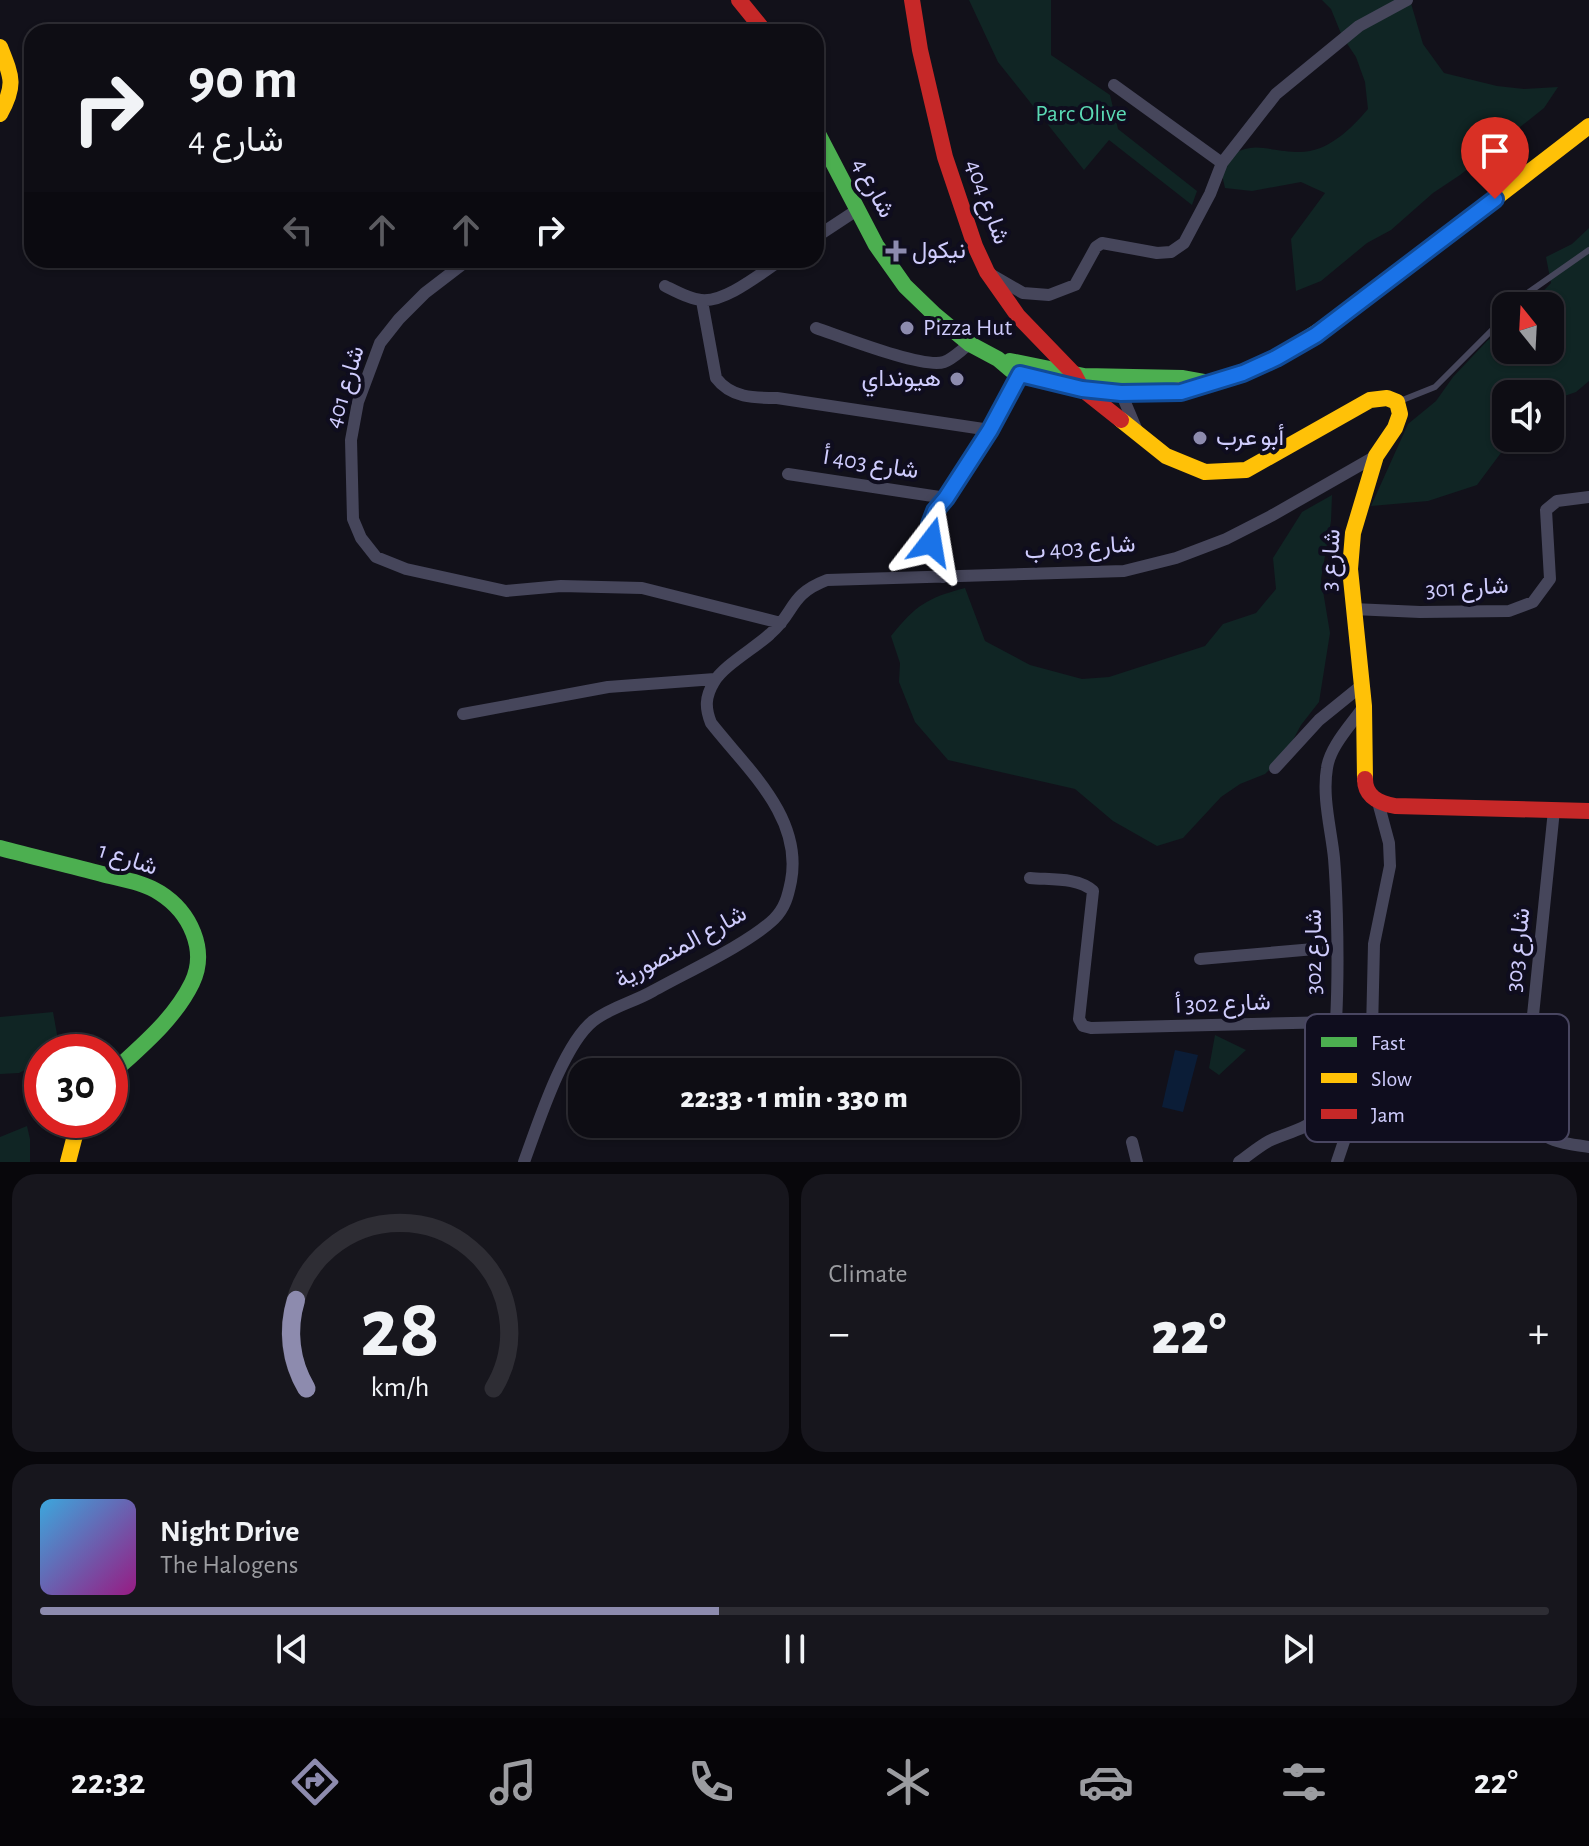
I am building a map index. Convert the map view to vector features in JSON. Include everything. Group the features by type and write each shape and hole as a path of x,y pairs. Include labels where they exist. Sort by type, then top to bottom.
{"street":[{"path":"739,0 758,24"},
{"name":"شارع 404","path":"912,0 920,50 948,169 987,272 1018,316 1078,381"},
{"path":"987,272 1023,293 1049,295 1075,285 1096,247 1102,243 1157,253 1171,252 1184,243 1210,194 1222,163 1276,94 1359,26 1407,0"},
{"path":"0,47 10,72 11,94 0,114"},
{"path":"1114,85 1222,163"},
{"name":"شارع 4","path":"824,146 876,245 905,286 970,344 1011,370 1024,369 1078,381 1181,392 1243,373 1316,335 1589,126"},
{"path":"824,232 857,210"},
{"name":"شارع 401","path":"458,268 425,293 380,343 358,402 351,440 353,519 361,538 376,557 406,569 506,591 561,586 642,588 781,623"},
{"path":"665,286 702,301 734,291 769,268"},
{"path":"702,301 716,378 733,392 747,398 777,398 990,430"},
{"path":"816,328 874,348 929,362 946,361 970,344"},
{"path":"943,577 933,553 930,524 935,511 990,430 1024,369"},
{"path":"1078,381 1166,456 1205,472 1246,470 1370,400 1387,398 1397,402"},
{"path":"1117,385 1138,433"},
{"name":"شارع 3","path":"1378,802 1365,789 1364,706 1350,569 1353,533 1376,456 1395,428 1400,414 1397,402"},
{"name":"شارع 403 ب","path":"781,623 795,600 812,585 827,580 1124,571 1176,558 1226,539 1376,456"},
{"name":"شارع 403 أ","path":"788,474 946,498"},
{"name":"شارع 301","path":"1353,609 1509,611 1533,602 1550,579 1546,510 1557,501 1589,497"},
{"path":"463,714 608,687 715,679 781,623"},
{"name":"شارع المنصورية","path":"524,1162 566,1054 593,1021 736,945 773,920 786,903 792,876 791,845 786,825 774,803 711,723 706,711 706,699 715,679"},
{"path":"1275,768 1319,720 1361,686"},
{"name":"شارع 302","path":"1336,1014 1336,886 1325,787 1330,756 1364,706"},
{"path":"1372,1014 1374,944 1390,866 1389,843 1378,802 1408,807 1589,811"},
{"name":"شارع 303","path":"1533,1014 1554,810"},
{"name":"شارع 1","path":"0,848 138,884 161,894 190,925 200,952 192,983 172,1011 128,1056"},
{"name":"شارع 302 أ","path":"1030,878 1067,881 1087,886 1093,891 1079,1019 1083,1026 1305,1023"},
{"path":"1200,959 1337,947"},
{"name":"شارع 302","path":"1239,1162 1269,1141 1305,1124"},
{"path":"68,1162 74,1138"},
{"path":"1132,1142 1137,1162"},
{"path":"1337,1162 1344,1142"},
{"name":"شارع 303","path":"1558,1142 1589,1147"}],"lane":[{"path":"1529,292 1589,250"},
{"path":"1397,402 1435,387 1492,330"}],"green space":[{"name":"Parc Olive","path":"969,0 1051,0 1051,55 1110,95 1118,129 1197,191 1192,205 1109,140 1084,170 998,62"},
{"path":"1322,0 1410,0 1423,44 1444,73 1497,86 1524,89 1558,87 1544,108 1433,193 1391,230 1367,243 1321,281 1296,291 1291,239 1325,193 1301,182 1252,191 1225,188 1219,162 1249,148 1296,152 1317,149 1345,132 1368,109 1365,82 1356,57 1342,36 1331,9"},
{"path":"1589,228 1589,381 1576,392 1564,396 1564,380 1492,380 1492,452 1502,452 1477,485 1428,501 1371,506 1408,424 1436,401 1453,377 1492,337 1492,364 1564,364 1564,292 1542,292 1551,283 1546,257 1572,244"},
{"path":"1332,495 1321,579 1330,633 1319,702 1301,725 1286,753 1265,774 1240,784 1221,797 1183,838 1157,846 1113,821 1075,789 948,760 915,722 899,682 900,663 891,636 915,610 931,599 965,588 985,641 1030,665 1082,679 1109,677 1205,646 1223,624 1256,613 1276,589 1273,558 1302,512"},
{"path":"53,1012 57,1034 24,1034 24,1070 0,1074 0,1017"},
{"path":"1215,1035 1246,1050 1219,1075 1209,1068"},
{"path":"24,1127 24,1138 30,1139 30,1162 0,1162 0,1137"}],"water":[{"path":"1175,1050 1198,1055 1183,1112 1162,1107"}],"traffic: fast":[{"path":"824,145 876,245 905,286 935,315 970,344 1011,370 1053,383 1107,391"},
{"path":"1010,361 1084,376 1183,378 1205,382"},
{"path":"0,848 146,886 171,901 188,921 197,945 198,958 192,983 176,1009 128,1058"}],"traffic: slow":[{"path":"0,47 10,81 8,96 0,114"},
{"path":"1107,391 1153,393 1198,387 1240,373 1281,354 1358,304 1589,126"},
{"path":"1121,420 1166,456 1205,472 1246,470 1370,400 1387,398 1397,402 1400,414 1395,428 1376,456 1353,533 1350,569 1364,706 1365,779"},
{"path":"68,1162 74,1138"}],"traffic: jam":[{"path":"739,0 758,24"},
{"path":"912,0 920,50 945,157 987,272 1018,316 1074,374 1082,389 1121,420"},
{"path":"1365,779 1370,795 1395,806 1589,811"}],"place":[{"name":"نيكول","path":"896,251"},
{"name":"Pizza Hut","path":"907,328"},
{"name":"هيونداي","path":"957,379"},
{"name":"أبو عرب","path":"1200,438"}],"route":[{"path":"931,542 930,524 935,511 990,430 1020,374 1082,389 1121,393 1181,392 1243,373 1316,335 1495,199"}]}
